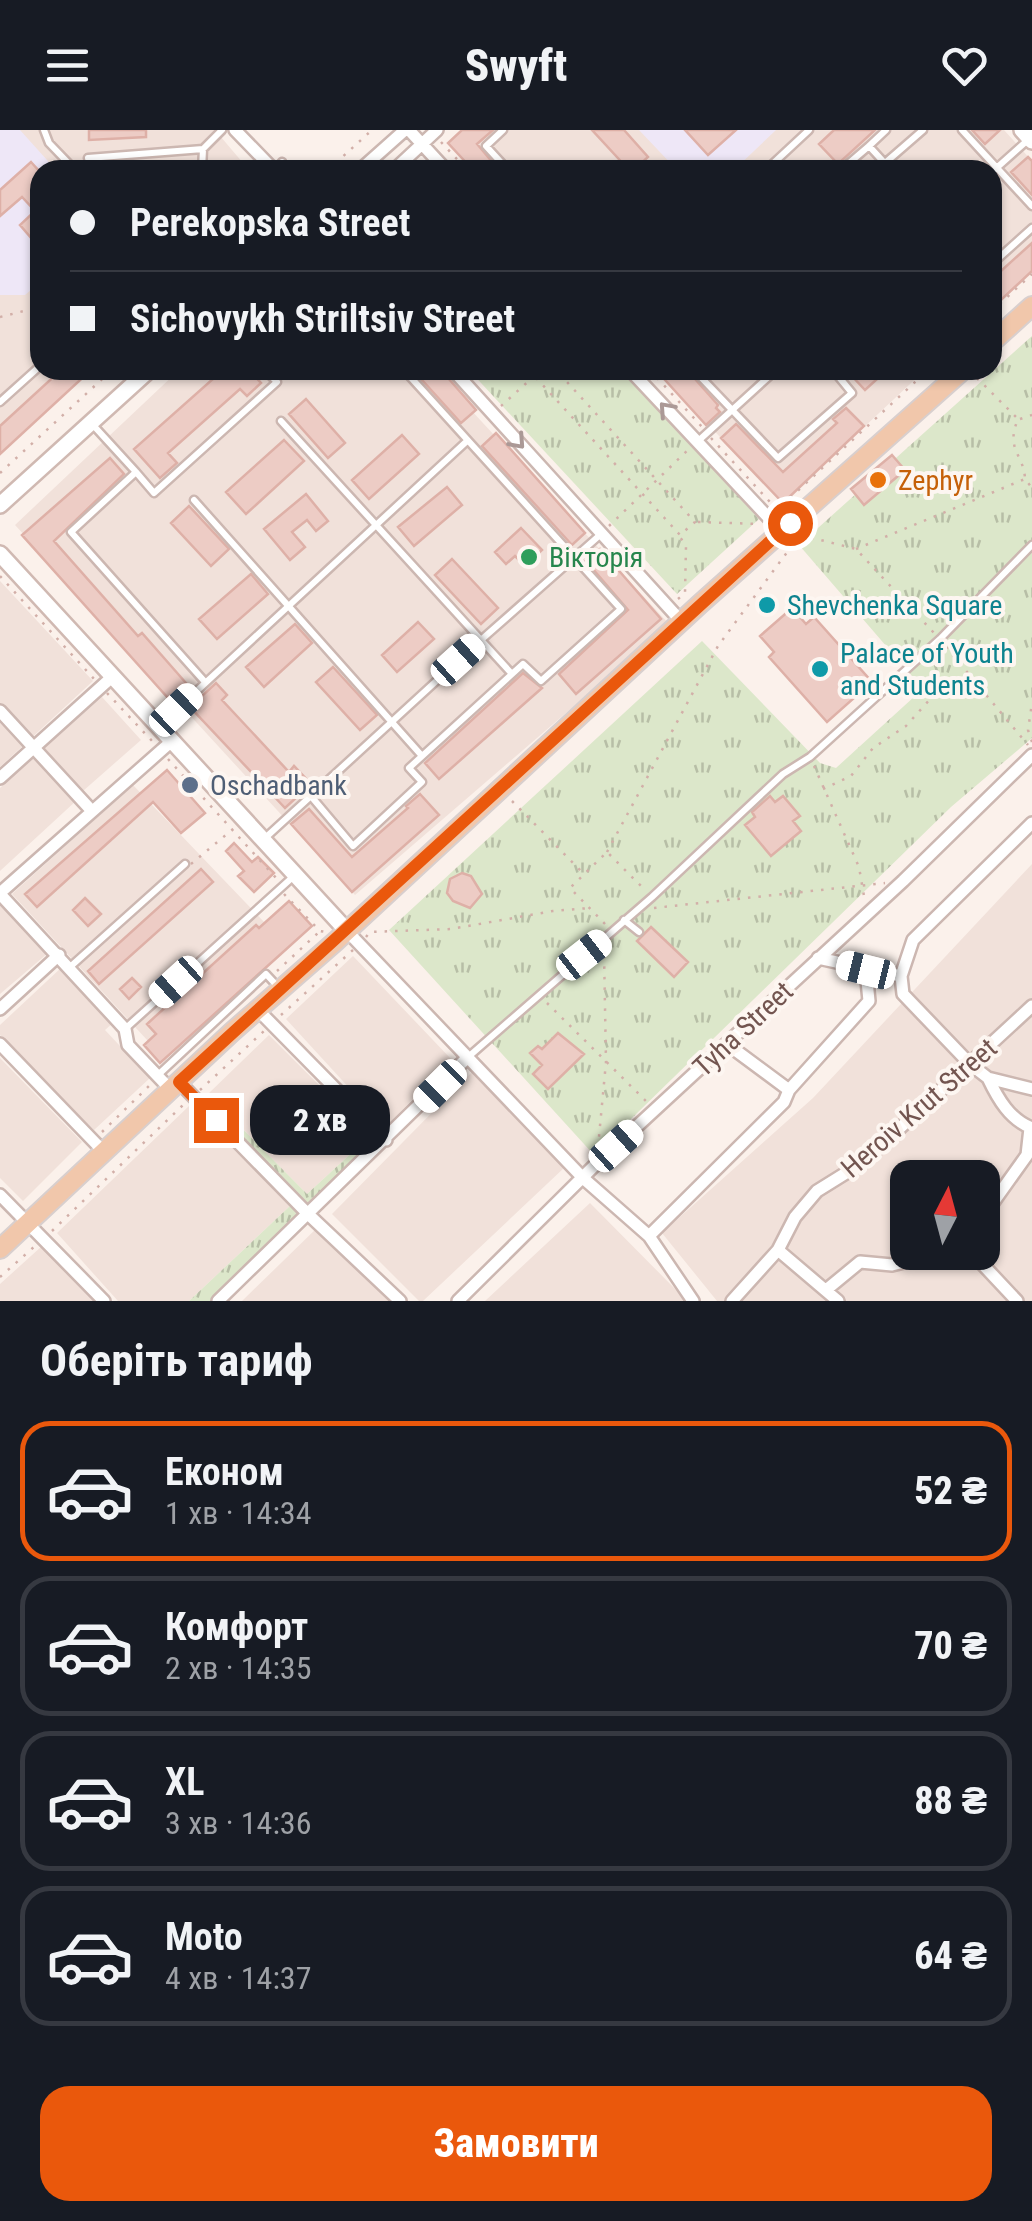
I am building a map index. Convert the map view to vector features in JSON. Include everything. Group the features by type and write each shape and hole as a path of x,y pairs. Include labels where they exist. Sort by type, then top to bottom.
{"main road":[{"path":"1002,333 1032,306"},
{"path":"0,1249 99,1147 175,1086 780,531 954,380"}],"street":[{"path":"235,130 271,160"},
{"path":"372,160 407,130 437,160"},
{"path":"405,160 436,132"},
{"path":"0,505 138,380"},
{"path":"462,380 682,621"},
{"path":"639,380 780,531"},
{"path":"0,554 107,682 160,725 167,746 264,840 584,1178 649,1236 693,1301"},
{"path":"0,778 107,682"},
{"path":"0,711 91,810"},
{"path":"167,746 0,893 125,1028 128,1045 157,1076 193,1096 400,1301"},
{"name":"Tyha Street","path":"458,1301 596,1164 903,882 1032,752"},
{"path":"1032,823 914,940 901,976 903,994 970,1064 988,1078 1032,1090"},
{"path":"0,1009 59,955"},
{"path":"818,958 901,976"},
{"path":"649,1236 784,1102 789,1090 869,1001 866,970"},
{"name":"Heroiv Krut Street","path":"732,1301 778,1250 794,1217 816,1191 862,1163 1032,1006"},
{"path":"257,1009 386,1140"},
{"path":"0,1044 99,1147"},
{"path":"727,1044 789,1090"},
{"path":"218,1301 468,1058"},
{"path":"988,1078 1004,1108 1031,1128 1028,1155 1000,1193"},
{"path":"0,1195 104,1301"},
{"path":"778,1250 838,1301"},
{"path":"826,1290 860,1262 890,1265"},
{"path":"988,1270 1018,1301"}],"lane":[{"path":"44,130 66,160"},
{"path":"88,158 203,149 222,130"},
{"path":"499,160 486,146 503,130"},
{"path":"777,160 809,130"},
{"path":"853,160 886,130"},
{"path":"894,160 922,130"},
{"path":"962,130 987,160"},
{"path":"1002,163 1028,136"},
{"path":"869,146 882,160"},
{"path":"202,160 203,149"},
{"path":"1002,177 1032,206"},
{"path":"1002,255 1032,228"},
{"path":"0,402 30,375"},
{"path":"91,422 154,492 274,380"},
{"path":"310,795 353,846 422,782 409,768 523,664 541,682 620,609 413,380"},
{"path":"703,380 778,458 852,393 843,380"},
{"path":"696,442 765,380"},
{"path":"281,422 512,674"},
{"path":"160,725 467,440"},
{"path":"136,472 71,532 204,682"},
{"path":"194,500 422,756"},
{"path":"264,840 601,534"},
{"path":"468,1058 652,898 783,774 810,757 940,639 1032,545"},
{"path":"70,967 185,864"},
{"path":"125,1028 295,874"},
{"path":"624,920 639,932"},
{"path":"157,1076 266,974 280,988"}],"path":[{"path":"339,160 372,130"},
{"path":"436,132 459,160"},
{"path":"1002,302 1032,274"},
{"path":"0,317 30,310"},
{"path":"0,473 101,380"},
{"path":"492,414 524,380"},
{"path":"539,380 680,535 686,546 685,593"},
{"path":"563,380 694,522"},
{"path":"777,510 917,380"},
{"path":"977,380 1018,419"},
{"path":"1018,419 1032,415"},
{"path":"1018,419 1012,433 1012,448 1025,472 1024,479 1032,488"},
{"path":"601,534 696,442"},
{"path":"856,549 1024,479"},
{"path":"680,535 694,522 761,524"},
{"path":"613,932 570,888 607,852 718,646 800,535 856,549 940,639 1032,752"},
{"path":"0,576 167,746 233,829 276,874 279,889 320,931"},
{"path":"824,788 851,776 874,748 906,726 932,697 932,662 940,639"},
{"path":"1032,703 1028,730 1032,744"},
{"path":"810,757 859,866 866,914"},
{"path":"500,789 584,874"},
{"path":"185,864 194,865 233,829"},
{"path":"607,852 652,898"},
{"path":"638,910 903,882"},
{"path":"370,932 451,929 590,908"},
{"path":"596,1164 606,1062 604,939"},
{"path":"0,1278 348,954"},
{"path":"539,995 656,1110"},
{"path":"99,1147 157,1076"}],"shaded area":[{"path":"0,130 215,130 240,160 30,160 30,380 80,380 0,454"},
{"path":"0,130 20,130 47,160 30,160 30,291 25,295 0,295"},
{"path":"462,130 1004,130 1032,161 1032,271 1002,299 1002,160 464,160 448,143"},
{"path":"639,130 776,130 744,160 668,160"},
{"path":"168,380 443,380 669,624 355,895 15,525"},
{"path":"666,380 914,380 783,503"},
{"path":"0,581 93,681 0,767"},
{"path":"102,697 141,740 83,791 44,748"},
{"path":"35,755 77,800 0,871 0,788"},
{"path":"133,785 265,923 148,1041 12,894"},
{"path":"1032,864 1032,1301 717,1301 662,1233 813,1098"},
{"path":"0,903 48,953 0,994"},
{"path":"353,956 452,1060 385,1127 286,1019"},
{"path":"62,967 114,1022 105,1030 150,1078 94,1130 0,1035 0,1025"},
{"path":"269,1035 370,1136 307,1194 208,1094"},
{"path":"0,1058 82,1142 23,1201 0,1178"},
{"path":"473,1071 565,1167 419,1301 332,1214"},
{"path":"189,1106 291,1205 189,1301 118,1301 57,1233"},
{"path":"590,1203 687,1301 485,1301"},
{"path":"321,1224 393,1301 242,1301"},
{"path":"42,1246 95,1301 0,1301 0,1284"}],"green space":[{"path":"1032,336 1032,738 951,807 594,1155 389,930 702,641 820,763 836,768 915,696 912,676 799,545 983,380 1002,380 1002,363"},
{"path":"478,380 630,380 759,519 677,594"},
{"path":"208,1094 307,1194 370,1136 379,1143 309,1204 202,1099"},
{"path":"291,1205 300,1215 213,1301 189,1301"}],"building":[{"path":"89,130 146,130 146,137 89,140"},
{"path":"462,130 493,130 477,144 491,160 464,160 448,143"},
{"path":"592,130 624,130 648,157 620,160"},
{"path":"685,130 736,130 708,155"},
{"path":"834,130 875,130 842,160 834,160 819,144"},
{"path":"972,130 1000,130 985,144"},
{"path":"1028,157 1032,161 1032,195 1011,172"},
{"path":"30,163 30,206 22,197 0,216 0,190"},
{"path":"30,216 30,237 20,225"},
{"path":"1032,243 1032,271 1002,299 1002,270"},
{"path":"50,380 80,380 0,454 0,426"},
{"path":"212,380 261,383 247,396 240,389 168,453 177,463 160,478 134,449"},
{"path":"422,380 450,380 476,410 461,423"},
{"path":"665,380 696,380 720,412 706,425"},
{"path":"856,380 876,380 865,390"},
{"path":"306,399 345,443 328,458 289,414"},
{"path":"846,408 864,426 783,503 721,438 736,424 783,472 837,423 833,419"},
{"path":"496,433 585,533 572,545 482,446"},
{"path":"402,435 419,454 369,499 352,480"},
{"path":"284,440 304,461 246,514 226,492"},
{"name":"Zephyr","path":"892,455 905,470 864,505 851,489"},
{"path":"110,458 124,474 54,541 138,636 142,633 186,683 168,698 22,535"},
{"path":"447,487 462,505 414,546 398,527"},
{"path":"306,494 328,521 316,531 307,520 292,532 305,547 290,560 264,529"},
{"path":"189,506 229,549 211,566 171,523"},
{"path":"521,528 542,550 525,566 515,556 506,564 495,552"},
{"path":"600,549 661,619 576,694 559,674 628,610 586,561"},
{"path":"452,559 498,608 481,624 435,575"},
{"path":"251,574 268,594 217,639 199,619"},
{"name":"Palace of Youth and Students","path":"792,608 806,624 814,617 872,682 827,722 769,657 774,652 760,636"},
{"path":"418,622 434,639 397,672 382,655"},
{"path":"295,624 312,643 264,687 246,667"},
{"path":"333,667 377,715 360,730 316,682"},
{"path":"523,673 542,688 439,779 425,763"},
{"path":"216,683 227,695 222,700 289,772 294,766 311,784 285,808 190,707"},
{"path":"167,770 205,813 181,833 153,802 37,907 25,894"},
{"path":"420,794 439,815 352,892 291,824 309,809 352,857"},
{"path":"770,796 775,802 783,796 800,816 793,821 801,831 771,856 745,825 755,817 752,812"},
{"path":"234,843 252,862 258,857 274,873 254,892 238,876 244,871 226,851"},
{"path":"201,869 213,882 99,984 88,971"},
{"path":"462,873 471,876 482,894 470,908 453,901 447,893 450,879"},
{"path":"85,898 101,914 88,926 73,910"},
{"path":"289,901 312,926 160,1063 144,1045 156,1034 147,1024 256,925 259,928"},
{"path":"651,927 688,962 674,977 637,941"},
{"path":"132,978 141,987 129,999 120,989"},
{"path":"558,1033 584,1054 548,1089 533,1074 542,1065 530,1053 538,1046 542,1049"}],"place":[{"name":"Zephyr","path":"878,480"},
{"name":"Вікторія","path":"529,557"},
{"name":"Shevchenka Square","path":"767,605"},
{"name":"Palace of Youth and Students","path":"820,669"},
{"name":"Oschadbank","path":"190,785"}],"route":[{"path":"216,1120 179,1082 790,523"}]}
